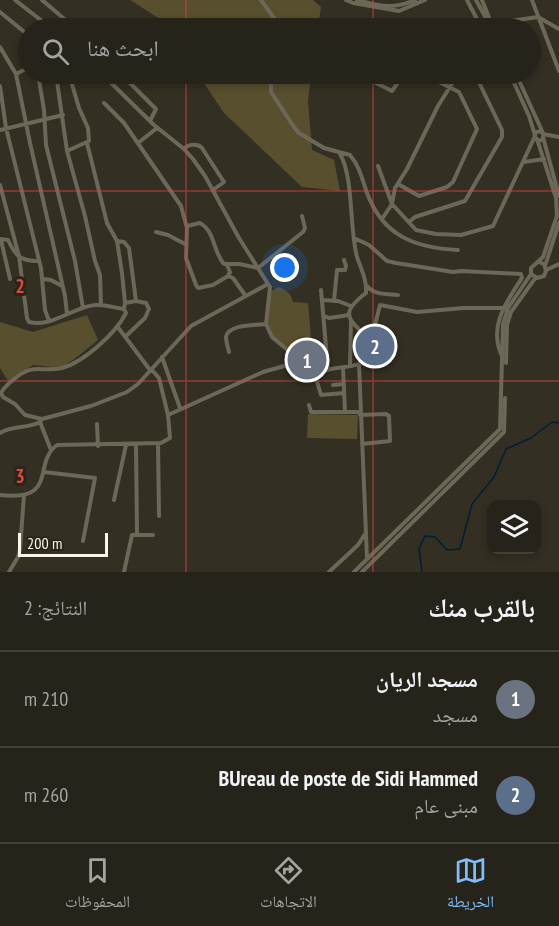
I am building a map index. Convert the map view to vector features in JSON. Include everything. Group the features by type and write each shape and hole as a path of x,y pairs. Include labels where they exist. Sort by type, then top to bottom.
{"street":[{"path":"15,0 38,18"},
{"path":"42,0 63,18"},
{"path":"261,0 274,18"},
{"path":"346,0 399,11 425,0"},
{"path":"357,0 384,7 402,6 415,0"},
{"path":"467,0 476,18"},
{"path":"476,0 489,18"},
{"path":"482,0 490,18"},
{"path":"532,0 538,17 532,18"},
{"path":"0,12 18,27"},
{"path":"541,19 559,28"},
{"path":"541,25 559,71"},
{"path":"0,47 16,74 18,84"},
{"path":"18,84 63,286 67,314"},
{"path":"40,84 46,145 75,261 83,308"},
{"path":"57,84 67,150 100,275 100,305"},
{"path":"41,421 25,415 12,402 3,397 1,393 4,387 30,369 52,369 74,363 102,342 126,313 117,241 107,224 87,143 89,141 88,128 72,84"},
{"path":"112,84 157,128 184,149 205,176 270,287 266,324 272,337 290,352 302,380 307,381 328,370 359,364 365,360 370,353 380,305 417,312 503,308"},
{"path":"131,84 156,109 150,121"},
{"path":"271,84 271,92 299,133 324,148 350,155 362,174 367,194 382,219 405,240 425,247 458,250"},
{"path":"378,84 392,91 397,84"},
{"path":"398,184 419,196 447,187 453,182 477,129 462,96 443,84"},
{"path":"382,219 392,204 398,184 438,106 453,84"},
{"path":"409,222 415,217 465,201 502,137 502,130 480,84"},
{"path":"354,572 500,429 502,422 502,333 508,308 531,274 532,265 543,257 557,216 556,198 544,159 515,84"},
{"path":"520,84 543,134 559,196"},
{"path":"0,86 6,128 43,279 45,310 49,321"},
{"path":"104,104 124,123 156,172 175,195 187,225 186,258 196,285 202,288 213,285 228,276 230,272 227,265 219,259 207,227 200,223 187,225"},
{"path":"0,130 63,115"},
{"path":"138,143 157,128"},
{"path":"378,166 392,204 416,230 461,235 493,226 537,132 559,137"},
{"path":"536,137 540,140 543,134"},
{"path":"67,150 87,143"},
{"path":"184,149 197,144 202,148 224,182 213,190"},
{"path":"340,154 347,178 354,238 368,292"},
{"path":"523,163 544,159"},
{"path":"0,185 19,256 27,320 31,323 49,321 83,308 100,305 124,309"},
{"path":"258,268 303,232 302,216"},
{"path":"362,572 504,432 506,335 511,312 536,278 544,276 559,223"},
{"path":"156,232 168,235 185,244"},
{"path":"354,238 369,245 380,256 396,263 453,272 520,274 522,278 498,319 498,349 503,359"},
{"path":"10,279 1,239 8,240 12,250 19,256 27,260 38,261"},
{"path":"117,241 124,242 129,248 136,301"},
{"path":"334,300 337,270 345,270 344,260"},
{"path":"539,262 545,268"},
{"path":"227,265 239,264 258,268"},
{"path":"545,268 559,264"},
{"path":"362,270 370,272"},
{"path":"184,272 191,274"},
{"path":"531,274 536,278"},
{"path":"228,276 233,278 245,295"},
{"path":"43,279 63,286"},
{"path":"0,433 9,427 28,427 116,398 138,384 191,326 268,284"},
{"path":"321,290 328,370"},
{"path":"350,366 348,310 368,292 398,296"},
{"path":"322,300 334,300 351,306"},
{"path":"125,303 136,301 146,303 149,309 145,318 126,336"},
{"path":"492,307 503,308"},
{"path":"324,316 329,318 350,317"},
{"path":"350,317 371,342"},
{"path":"229,352 226,339 231,330 266,324"},
{"path":"0,495 24,495 36,489 51,450 57,445 126,445 158,443 170,438 168,415 159,378 117,326"},
{"path":"162,357 180,408"},
{"path":"168,415 263,372 295,363"},
{"path":"359,364 366,533 368,558 372,564"},
{"path":"343,368 345,412"},
{"path":"315,375 321,395 344,393"},
{"path":"333,384 344,384"},
{"path":"309,405 311,412 386,414 389,416 390,441 362,444"},
{"path":"41,421 51,450"},
{"path":"97,424 98,446"},
{"path":"158,443 159,516"},
{"path":"136,444 137,534"},
{"path":"484,451 485,444"},
{"path":"114,500 126,445"},
{"path":"44,472 95,478 83,541"},
{"path":"9,572 20,549 24,495"},
{"path":"329,572 358,546 366,533"},
{"path":"124,572 132,535 153,535"}],"shaded area":[{"path":"130,0 313,0 321,7 319,18 158,18"},
{"path":"205,84 310,84 308,101 312,150 334,160 340,191 302,187 224,113"},
{"path":"279,287 291,296 293,302 308,303 312,349 294,357 274,337 269,327 271,291"},
{"path":"87,315 98,340 63,366 33,365 8,381 0,368 0,322 33,332"},
{"path":"308,414 358,415 357,439 307,438"}],"waterway":[{"path":"422,572 419,549 425,536 435,537 447,550 460,549 472,504 494,477 506,449 531,438 552,422 559,423"}],"place":[{"name":"BUreau de poste de Sidi Hammed","path":"375,346"},
{"name":"مسجد الريان","path":"307,360"}]}
